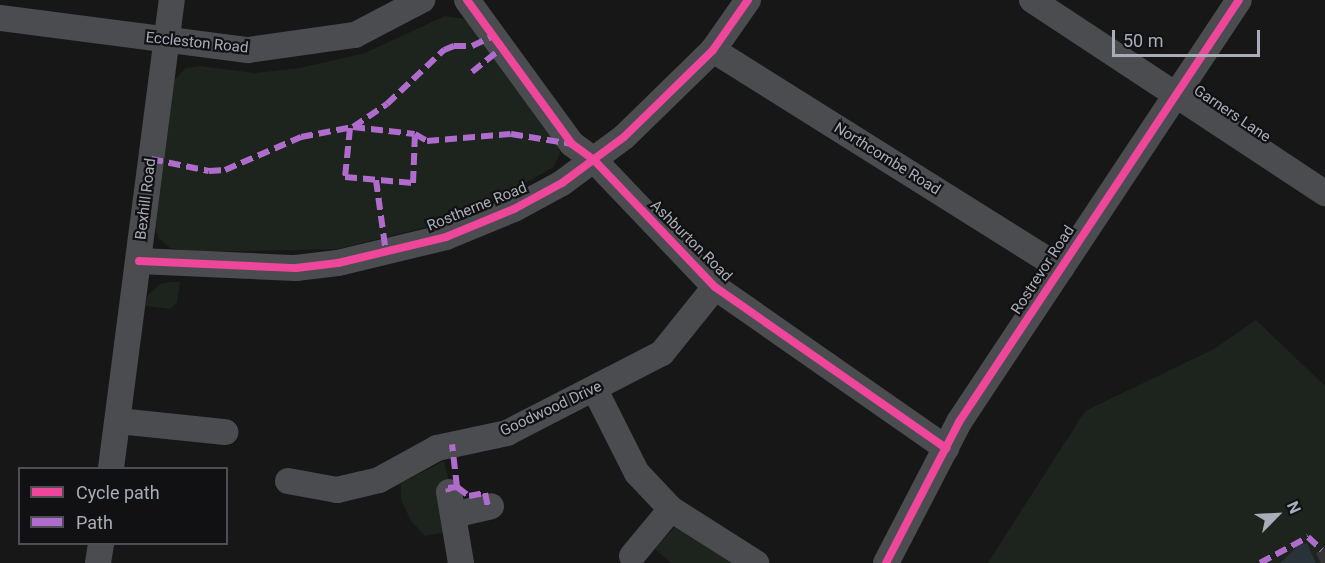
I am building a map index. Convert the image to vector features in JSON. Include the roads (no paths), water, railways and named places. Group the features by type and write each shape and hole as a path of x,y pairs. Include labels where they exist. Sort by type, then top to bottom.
{"street":[{"name":"Bexhill Road","path":"111,467 172,0"},
{"name":"Eccleston Road","path":"0,18 248,50 355,35 422,0"},
{"name":"Ashburton Road","path":"467,0 572,144 594,160 715,287 946,447"},
{"name":"Rostherne Road","path":"139,261 296,268 386,254 446,237 514,209 594,160 655,109 713,50 748,0"},
{"name":"Garners Lane","path":"1032,0 1325,193"},
{"name":"Rostrevor Road","path":"886,563 946,447 1061,268 1239,0"},
{"name":"Northcombe Road","path":"713,50 1061,268"},
{"name":"Goodwood Drive","path":"288,481 337,490 379,480 437,448 507,433 595,390 662,353 715,287"},
{"path":"595,390 637,473 671,508 756,563"},
{"path":"118,420 225,432"},
{"path":"461,563 451,503 491,506"},
{"path":"632,556 671,508"},
{"path":"98,563 101,545"}]}
